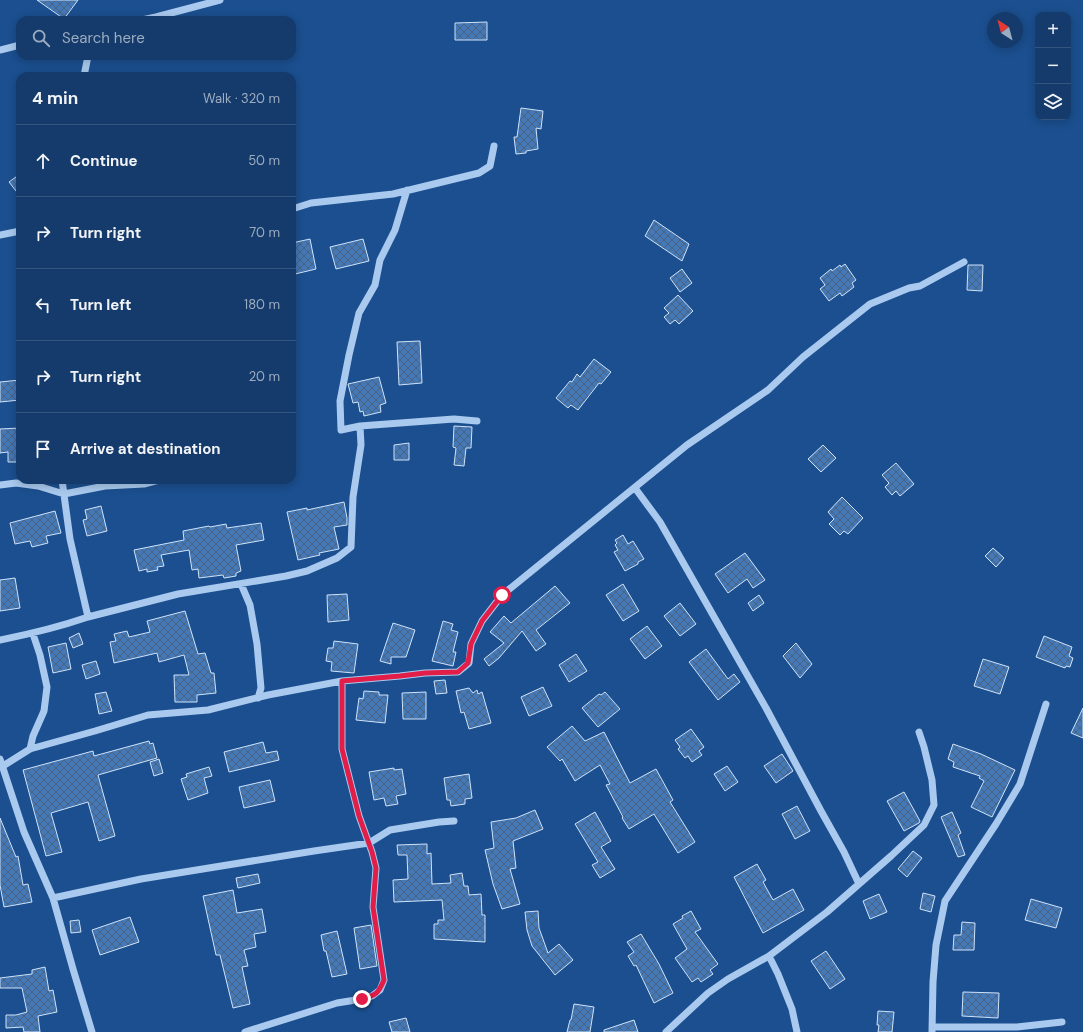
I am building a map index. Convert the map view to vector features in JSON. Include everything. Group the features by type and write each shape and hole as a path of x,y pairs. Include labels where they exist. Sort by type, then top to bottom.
{"street":[{"path":"160,16 220,0"},
{"path":"0,50 16,46"},
{"path":"85,72 87,60"},
{"path":"296,208 311,203 393,194 478,173 490,166 494,146"},
{"path":"407,190 395,230 380,260 375,285 359,313 340,401 342,430 360,426 454,419 477,421"},
{"path":"0,235 16,232"},
{"path":"3,766 30,749 148,715 208,710 342,681 425,673 458,672 468,663 471,644 482,621 502,595 687,445 768,390 803,357 870,304 909,288 920,286 964,262"},
{"path":"0,640 33,634 88,617 178,594 286,576 307,571 337,558 351,547 353,497 360,445 360,426"},
{"path":"0,485 16,483"},
{"path":"23,484 38,486 64,494 105,486 144,484"},
{"path":"63,484 70,539 88,617"},
{"path":"635,488 663,529 766,708 844,852 859,884"},
{"path":"241,584 250,605 257,644 261,688 258,698"},
{"path":"30,749 33,736 44,710 47,687 40,655 33,634"},
{"path":"247,1032 337,1003 372,996 380,990 384,980 373,907 376,868 359,816 342,749 342,681"},
{"path":"1046,704 1020,784 996,824 945,901 936,945 933,982 932,1029 1017,1030 1062,1022"},
{"path":"666,1032 708,993 728,979 769,956 827,912 924,825 934,805 932,780 924,748 918,732"},
{"path":"0,759 24,832 53,898 92,1032"},
{"path":"53,898 141,879 369,843 390,830 454,821"},
{"path":"769,956 792,1009 797,1032"}],"building":[{"path":"37,0 78,0 66,16 60,16"},
{"path":"487,22 487,40 455,40 455,23"},
{"path":"521,108 543,111 541,129 536,128 538,149 526,151 526,153 516,154 514,137 517,137"},
{"path":"16,177 16,191 9,182"},
{"path":"654,220 689,244 682,261 645,236"},
{"path":"310,239 316,269 296,274 296,242"},
{"path":"363,239 369,261 336,269 330,247"},
{"path":"845,264 856,280 852,283 854,287 842,296 840,293 829,301 820,289 825,285 820,278 831,269 832,271 840,265 841,267"},
{"path":"968,265 983,265 982,291 967,290"},
{"path":"682,269 692,283 680,292 670,278"},
{"path":"678,295 693,311 679,324 675,320 670,324 664,317 669,313 664,308"},
{"path":"420,341 422,383 399,385 397,342"},
{"path":"594,359 611,372 601,384 599,383 578,410 571,405 568,408 556,398 570,381 572,382 577,374 580,377"},
{"path":"379,377 386,403 380,405 381,412 364,416 363,411 360,412 358,402 353,403 348,384"},
{"path":"16,380 16,400 0,402 0,382"},
{"path":"454,426 472,427 471,448 466,448 464,466 454,465 456,448 453,447"},
{"path":"16,428 16,462 8,462 8,452 0,453 0,429"},
{"path":"409,443 409,460 394,460 394,445"},
{"path":"823,445 836,458 821,472 808,459"},
{"path":"896,463 914,484 900,496 896,491 892,495 885,487 889,483 882,475"},
{"path":"842,497 863,518 848,534 844,531 840,535 829,524 834,519 828,512"},
{"path":"344,502 347,525 334,527 339,549 319,553 320,555 298,560 287,512 307,508 307,510"},
{"path":"101,506 107,531 87,536 83,520 87,519 85,510"},
{"path":"55,511 61,533 46,536 48,543 32,547 30,541 15,544 10,523"},
{"path":"261,523 264,540 236,545 241,571 236,573 236,576 224,578 223,575 199,578 198,569 192,570 189,550 161,555 164,566 157,567 158,570 147,572 147,569 139,571 134,550 184,540 183,531 226,524 227,528"},
{"path":"623,535 628,544 633,541 644,559 625,571 614,552 618,550 615,545 617,543 615,540"},
{"path":"993,548 1004,558 996,567 985,556"},
{"path":"745,553 765,580 753,588 747,579 728,593 715,574"},
{"path":"15,578 20,608 0,611 0,580"},
{"path":"623,584 639,611 623,621 606,595"},
{"path":"555,586 570,603 536,630 546,644 536,651 522,631 499,658 489,666 484,659 504,643 490,632 504,616 511,623"},
{"path":"347,594 349,620 328,622 327,595"},
{"path":"759,595 764,603 753,611 748,603"},
{"path":"680,603 696,624 680,636 664,616"},
{"path":"185,611 198,654 205,653 211,673 214,673 216,693 197,695 197,702 175,702 174,675 189,675 184,655 159,662 157,653 114,663 110,642 116,641 114,634 127,631 129,637 150,632 147,621"},
{"path":"443,621 453,624 451,630 458,632 453,652 456,652 453,666 432,661"},
{"path":"393,623 415,630 406,657 391,657 391,664 380,661"},
{"path":"647,626 662,646 645,659 630,639"},
{"path":"79,633 83,644 73,648 69,638"},
{"path":"1044,636 1072,647 1069,656 1073,658 1070,667 1066,666 1065,668 1036,657"},
{"path":"334,641 358,644 354,673 331,671 332,662 326,661 328,648 333,648"},
{"path":"66,643 71,669 53,673 48,647"},
{"path":"796,643 812,664 800,678 783,656"},
{"path":"706,649 728,679 734,674 740,682 718,700 689,662"},
{"path":"576,654 587,671 569,682 559,665"},
{"path":"983,659 1009,667 1000,694 974,686"},
{"path":"96,661 100,674 86,679 82,665"},
{"path":"445,680 447,693 436,694 434,681"},
{"path":"543,687 552,706 529,716 521,697"},
{"path":"469,688 473,693 477,690 478,694 482,692 491,723 469,729 464,712 461,713 456,691"},
{"path":"364,691 379,692 379,695 388,695 385,723 356,720 359,698 363,699"},
{"path":"106,692 112,711 99,714 95,694"},
{"path":"426,692 426,719 403,719 402,693"},
{"path":"605,692 620,709 598,727 582,708 599,694 601,695"},
{"path":"1083,708 1083,738 1071,733"},
{"path":"572,726 585,741 604,732 630,783 656,769 673,800 670,802 695,842 678,853 654,814 629,829 606,785 610,784 600,765 575,781 562,759 560,761 547,747"},
{"path":"691,729 704,747 699,751 702,755 692,762 688,756 685,758 678,749 680,747 675,740"},
{"path":"149,741 150,744 153,743 157,758 98,775 115,836 99,841 88,802 51,813 62,852 46,856 23,770 93,751 94,756"},
{"path":"263,742 266,753 277,751 279,760 229,772 224,752"},
{"path":"953,744 981,754 1015,770 992,817 971,807 984,781 979,778 980,776 953,767 954,762 948,759"},
{"path":"782,754 793,771 776,783 764,766"},
{"path":"159,759 163,773 154,776 150,762"},
{"path":"727,766 738,782 725,791 714,774"},
{"path":"209,767 212,776 204,778 208,793 188,800 181,779 187,777 186,774"},
{"path":"394,768 394,770 402,769 406,794 396,796 398,804 386,806 384,798 374,800 369,772"},
{"path":"469,774 472,798 465,799 465,804 451,806 450,800 447,800 444,778"},
{"path":"270,780 275,801 244,808 239,787"},
{"path":"904,792 920,821 904,831 887,801"},
{"path":"797,806 810,831 795,839 782,814"},
{"path":"535,810 543,829 513,841 516,868 510,869 520,904 502,909 493,884 485,850 494,848 491,822 516,818"},
{"path":"595,812 611,841 601,847 615,869 600,878 592,865 598,862 575,824"},
{"path":"952,812 961,833 958,835 965,855 958,857 941,817"},
{"path":"0,818 16,857 18,856 23,885 28,884 32,902 4,907 0,885"},
{"path":"427,844 427,854 431,853 432,884 451,883 450,875 462,873 464,886 468,886 469,895 481,894 482,915 485,915 485,942 434,939 434,924 438,924 438,920 444,920 442,900 394,902 393,880 408,879 407,855 398,855 397,845"},
{"path":"913,851 922,858 907,877 898,869"},
{"path":"757,864 766,880 763,882 773,900 793,889 804,910 763,933 734,877"},
{"path":"258,874 260,883 238,888 236,878"},
{"path":"233,890 237,913 262,909 266,932 254,934 256,947 244,950 248,966 242,967 250,1004 233,1008 220,955 216,955 203,896"},
{"path":"923,893 935,896 931,912 920,909"},
{"path":"879,894 887,912 870,919 863,901"},
{"path":"1031,899 1062,908 1056,928 1025,920"},
{"path":"538,911 539,928 548,953 559,944 573,960 555,975 532,946 527,930 525,912"},
{"path":"691,911 701,929 695,932 718,964 710,970 713,974 701,982 698,978 692,982 675,958 687,949 673,924 683,918 682,916"},
{"path":"130,917 139,942 100,955 92,930"},
{"path":"79,920 81,932 71,933 70,921"},
{"path":"962,922 975,923 974,950 953,950 954,935 961,935"},
{"path":"371,925 377,966 360,969 354,928"},
{"path":"337,931 347,974 332,977 321,935"},
{"path":"641,934 659,964 673,993 654,1003 636,965 634,966 628,956 634,952 627,942"},
{"path":"826,951 845,979 830,989 811,961"},
{"path":"45,967 49,991 53,990 57,1012 38,1016 40,1032 24,1032 23,1027 6,1028 6,1015 16,1015 27,1012 22,988 0,988 0,978 32,974 32,970"},
{"path":"963,992 999,993 998,1018 962,1016"},
{"path":"574,1004 594,1007 590,1032 567,1032"},
{"path":"878,1011 894,1012 892,1032 878,1032"},
{"path":"406,1018 410,1032 392,1032 389,1022"},
{"path":"634,1020 638,1032 604,1032 604,1030"}],"route":[{"path":"362,999 372,996 380,990 384,980 373,907 376,868 359,816 342,749 342,681 425,673 458,672 468,663 471,644 482,621 502,595"}]}
